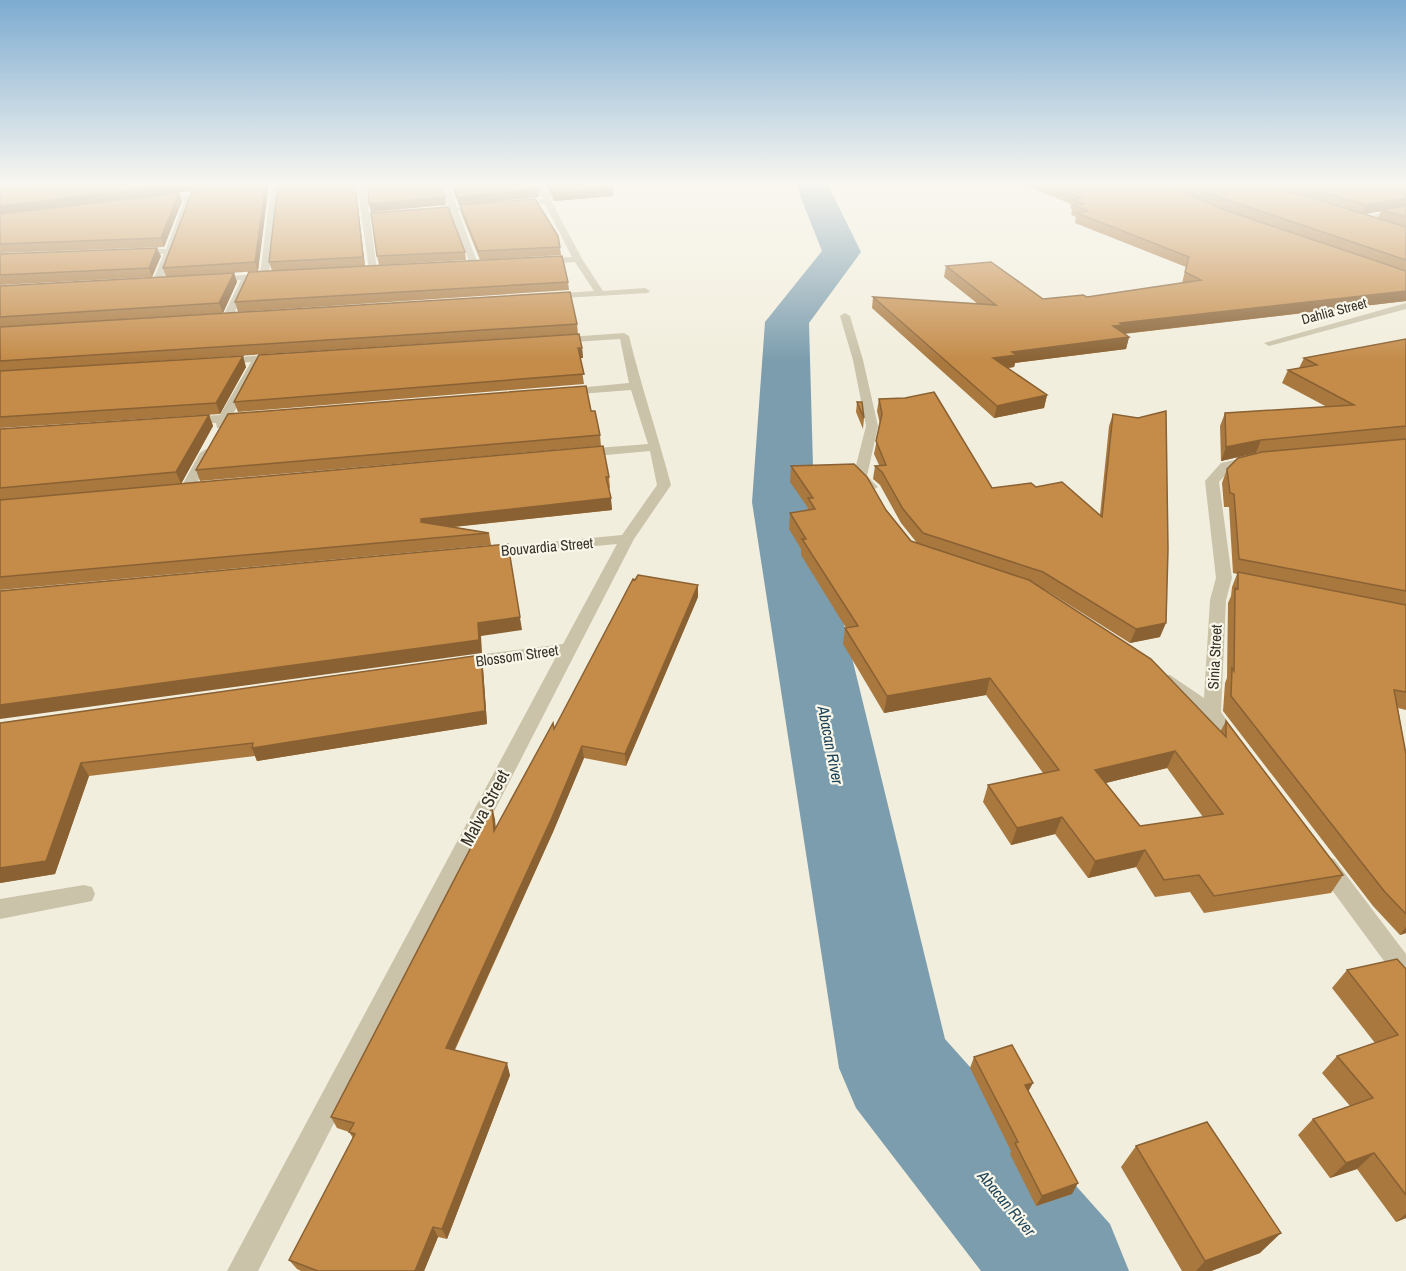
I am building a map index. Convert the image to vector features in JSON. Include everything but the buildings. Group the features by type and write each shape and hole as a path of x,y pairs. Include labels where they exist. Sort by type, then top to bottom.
{"street":[{"path":"157,282 171,242"},
{"path":"264,276 268,242"},
{"path":"369,242 373,270"},
{"path":"467,242 474,264"},
{"path":"570,242 600,294"},
{"path":"123,253 168,251"},
{"path":"532,261 578,258"},
{"path":"463,265 485,264"},
{"path":"362,270 384,269"},
{"path":"202,279 275,275"},
{"path":"227,318 247,277"},
{"path":"145,282 168,281"},
{"path":"542,297 645,291"},
{"name":"Dahlia Street","path":"1269,343 1406,306"},
{"path":"1387,310 1406,317"},
{"path":"845,316 858,360 872,426 860,477 873,489 881,501"},
{"path":"215,319 239,317"},
{"name":"Malva Street","path":"242,1271 627,539 664,485 655,447 634,386 624,336 541,341"},
{"path":"211,362 293,356"},
{"path":"187,489 258,359"},
{"path":"552,393 634,386"},
{"path":"177,422 260,416"},
{"path":"573,454 655,447"},
{"name":"Sinia Street","path":"1212,713 1218,600 1230,579 1212,481 1226,466 1268,458"},
{"name":"Bouvardia Street","path":"474,553 627,539"},
{"name":"Blossom Street","path":"443,666 571,648"},
{"path":"1155,672 1212,713 1248,761"},
{"path":"1312,848 1406,972"},
{"path":"0,909 84,894"}],"waterway":[{"name":"Abacan River","path":"838,242 842,252 787,322 783,502 896,1068 1063,1271"}]}
